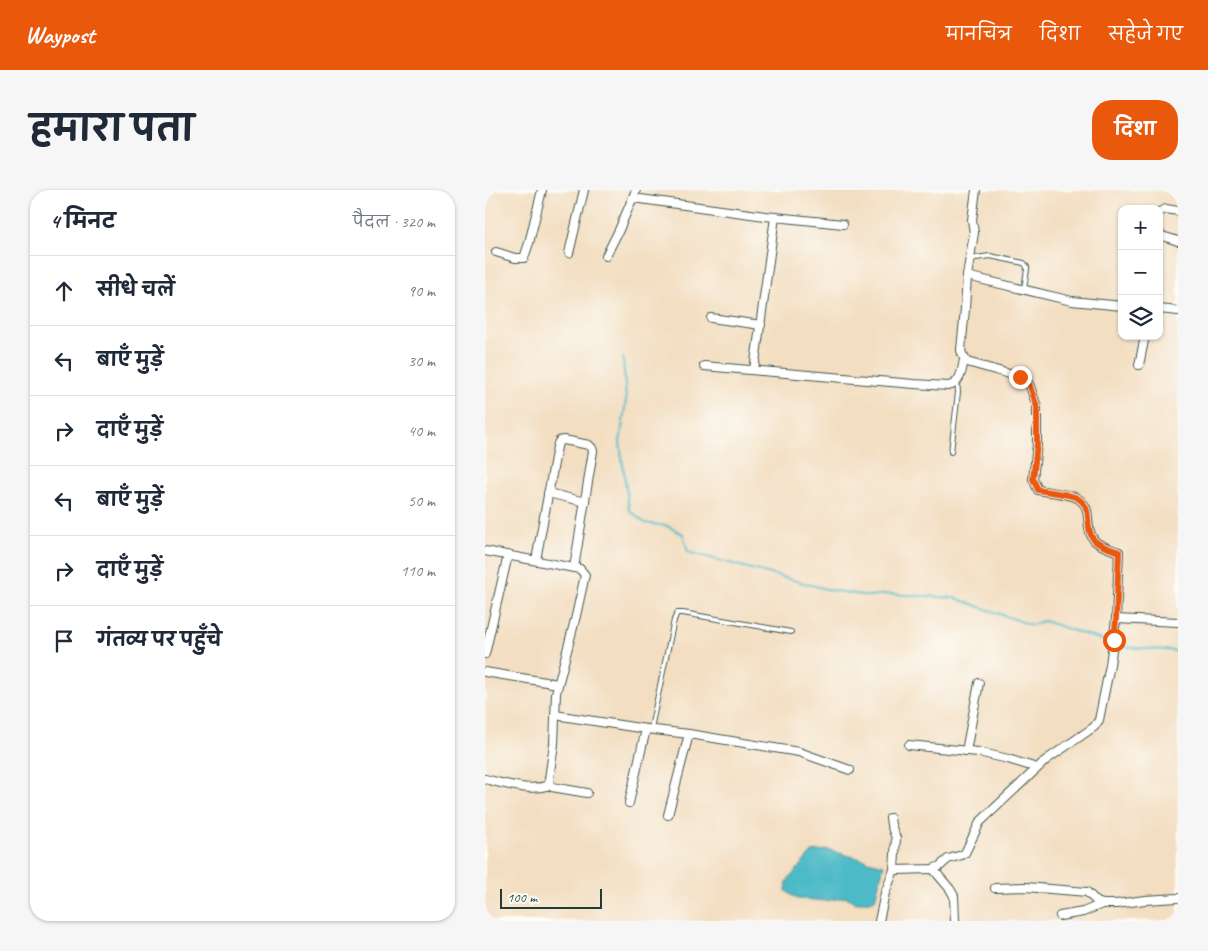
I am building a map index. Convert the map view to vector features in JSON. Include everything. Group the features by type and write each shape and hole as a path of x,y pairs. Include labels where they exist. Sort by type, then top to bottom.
{"street":[{"path":"496,252 515,258 524,258 542,190"},
{"path":"569,253 584,190"},
{"path":"606,256 636,190"},
{"path":"894,870 933,869 940,866 948,858 965,853 980,822 1045,760 1094,727 1099,720 1114,640 1119,552 1093,540 1089,532 1087,510 1084,504 1076,498 1038,490 1033,479 1037,444 1037,407 1026,380 971,364 961,354 967,276 974,233 972,220 976,190"},
{"path":"633,198 843,224"},
{"path":"1163,210 1178,211"},
{"path":"754,370 775,217"},
{"path":"1163,236 1178,241"},
{"path":"967,276 1072,301 1118,306"},
{"path":"1163,310 1178,311"},
{"path":"711,318 761,325"},
{"path":"1139,365 1144,340"},
{"path":"704,366 948,386 954,385 957,382 964,359"},
{"path":"536,560 558,442 564,440 589,445 593,451 574,568"},
{"path":"548,493 585,502"},
{"path":"485,551 580,569 585,575 556,693 550,785"},
{"path":"485,654 508,555"},
{"path":"1116,619 1178,622"},
{"path":"485,672 559,684"},
{"path":"966,751 979,683"},
{"path":"555,715 799,752 850,770"},
{"path":"629,803 648,728"},
{"path":"669,815 689,734"},
{"path":"909,745 978,752 1037,768"},
{"path":"485,779 527,788 541,788 550,785 587,793"},
{"path":"879,921 885,893 894,870 896,838 890,818"},
{"path":"933,869 954,896 955,921"},
{"path":"995,888 1025,887 1087,892 1097,902 1102,904"},
{"path":"1060,916 1083,912 1102,904 1178,898"}],"lane":[{"path":"969,259 990,256 1024,263 1027,267 1024,289"},
{"path":"951,452 958,392 957,382"},
{"path":"648,728 673,620 677,613 791,632"}],"water":[{"path":"828,850 884,865 875,900 855,903 847,897 826,901 797,899 786,891 787,881 812,852"}],"waterway":[{"path":"623,358 626,400 620,443 629,510 645,523 667,526 683,534 688,552 830,590 868,596 890,594 955,598 1031,625 1044,621 1111,643"},
{"path":"1116,644 1123,647 1178,651"}],"route":[{"path":"1020,377 1026,380 1030,386 1037,407 1037,444 1033,479 1038,490 1076,498 1084,504 1087,510 1089,532 1093,540 1119,552 1114,640"}]}
